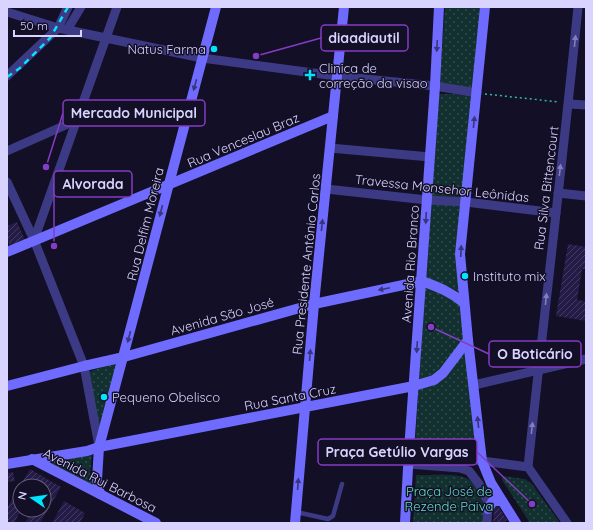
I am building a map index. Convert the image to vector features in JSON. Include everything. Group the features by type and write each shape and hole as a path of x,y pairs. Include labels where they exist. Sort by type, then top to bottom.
{"main road":[{"name":"Rua Delfim Moreira","path":"100,494 97,480 100,447 216,7"},
{"name":"Rua Presidente Antônio Carlos","path":"295,523 314,304 344,7"},
{"name":"Avenida Rio Branco","path":"406,523 409,450 422,280 439,7"},
{"path":"485,7 460,254 464,303 482,461 491,483 516,523"},
{"name":"Rua Venceslau Braz","path":"7,252 333,116"},
{"path":"422,280 439,286 453,294 464,303"},
{"name":"Avenida São José","path":"7,386 124,357 314,304 422,280"},
{"name":"Rua Santa Cruz","path":"32,459 84,452 100,447 414,386 434,380 443,373 468,340"},
{"path":"7,464 32,459"},
{"name":"Avenida Rui Barbosa","path":"32,459 156,523"},
{"path":"488,509 493,501 502,501"}],"street":[{"path":"63,29 68,7"},
{"path":"7,76 63,29 80,7"},
{"path":"34,240 117,7"},
{"name":"Rua Silva Bittencourt","path":"528,467 569,104 578,7"},
{"path":"7,9 63,29 202,58 336,76 435,86 477,93"},
{"path":"569,104 586,105"},
{"path":"7,151 77,120"},
{"path":"330,148 430,157"},
{"path":"7,182 34,240 84,366 100,447"},
{"name":"Travessa Monsehor Leônidas","path":"326,189 427,200 466,202 556,213"},
{"path":"558,192 586,196"},
{"path":"474,385 586,359"},
{"path":"409,450 528,467 567,523"},
{"path":"409,464 460,468 469,471 479,484 488,502 487,523"}],"lane":[{"path":"296,512 328,519 333,516 342,484"}],"path":[{"path":"477,93 569,104"}],"green space":[{"path":"445,7 484,7 475,90 444,87 440,79"},
{"path":"439,94 474,97 462,292 426,281"},
{"name":"Praça José de Rezende Paiva","path":"425,287 462,302 480,462 454,458 414,460"},
{"path":"121,361 100,441 88,372"},
{"path":"92,454 90,474 94,488 43,461"},
{"name":"Praça José de Rezende Paiva","path":"416,475 445,475 466,478 474,484 480,492 483,505 484,523 413,523"},
{"path":"503,476 525,479 532,484 560,523 530,523 502,480"}],"building":[{"path":"17,222 25,240 10,246 7,239 7,226"},
{"path":"568,244 586,247 586,269 582,269 577,300 586,301 586,321 556,316"},
{"path":"30,469 46,478 25,478"},
{"path":"13,472 14,478 12,478 12,481 7,482 7,473"},
{"path":"52,482 61,487 52,502"},
{"path":"12,500 12,518 17,518 14,523 7,521 7,508"},
{"path":"64,501 85,513 80,523 52,523"},
{"path":"498,506 507,520 502,523 493,523 494,507"},
{"path":"28,518 43,518 40,523 25,523"}],"railway":[{"path":"7,77 20,68 50,38 68,7"}],"place":[{"name":"Natus Farma","path":"214,49"},
{"name":"diaadiautil","path":"256,56"},
{"name":"Clinica de correção da visao","path":"310,75"},
{"name":"Mercado Municipal","path":"46,167"},
{"name":"Alvorada","path":"54,246"},
{"name":"Instituto mix","path":"465,276"},
{"name":"O Boticário","path":"431,327"},
{"name":"Pequeno Obelisco","path":"104,397"},
{"name":"Praça Getúlio Vargas","path":"532,504"}]}
